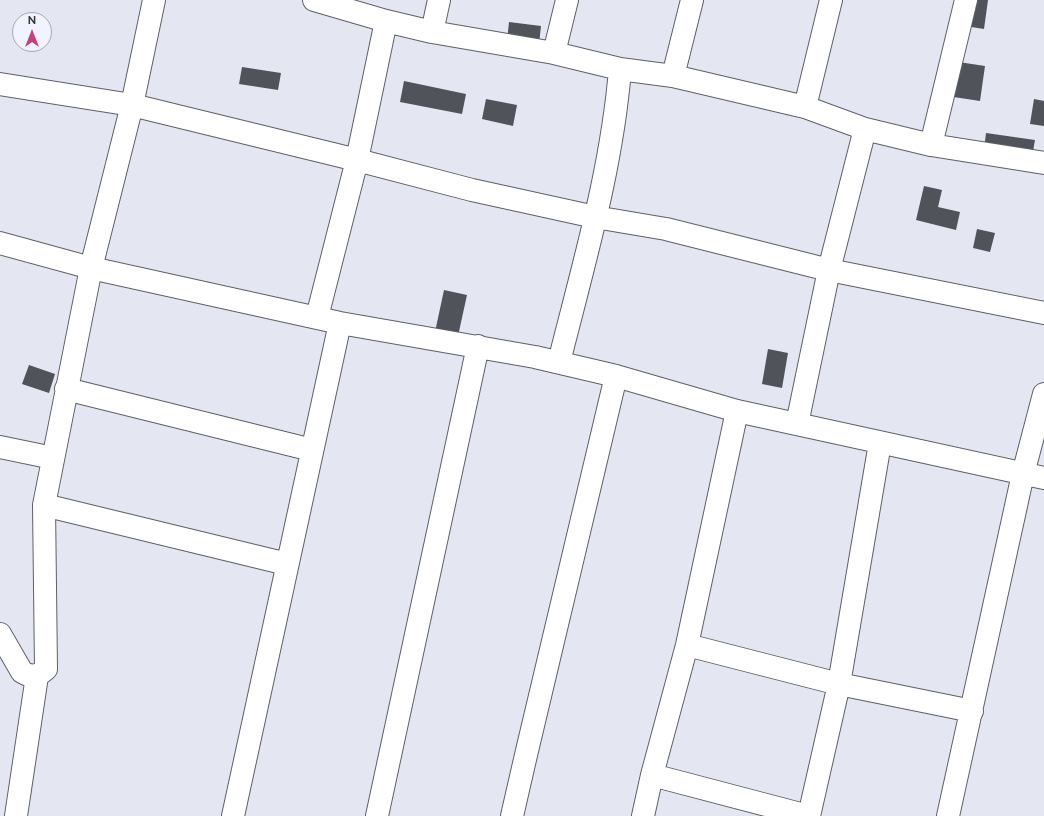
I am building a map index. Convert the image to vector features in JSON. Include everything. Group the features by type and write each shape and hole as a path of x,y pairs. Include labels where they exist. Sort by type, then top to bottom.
{"street":[{"path":"16,816 37,676 46,669 44,505 91,268 132,105 154,0"},
{"path":"314,0 386,21 432,32 554,53 620,69 673,76 805,107 865,129 930,145 1044,163"},
{"path":"432,32 439,0"},
{"path":"554,53 566,0"},
{"path":"673,76 692,0"},
{"path":"805,107 831,0"},
{"path":"930,145 966,0"},
{"path":"317,317 357,160 386,21"},
{"path":"559,362 607,168 618,95 620,69"},
{"path":"0,84 132,105 357,160 472,190 595,217 666,229 828,270 1044,313"},
{"path":"797,424 828,270 865,129"},
{"path":"0,243 91,268 340,323 478,346 559,362 616,376 737,411 1044,478"},
{"path":"233,816 340,323"},
{"path":"377,816 478,346"},
{"path":"512,816 616,376"},
{"path":"66,389 312,450"},
{"path":"948,816 1023,474 1044,394"},
{"path":"643,816 652,775 687,644 737,411"},
{"path":"652,775 808,816 839,684 880,443"},
{"path":"0,447 53,458"},
{"path":"44,505 287,564"},
{"path":"0,634 22,672 28,675 37,676"},
{"path":"687,644 839,684 972,711"}],"building":[{"path":"969,0 988,0 984,29 965,26"},
{"path":"509,22 541,26 539,44 507,41"},
{"path":"952,61 985,66 980,101 947,96"},
{"path":"242,67 281,73 278,90 239,84"},
{"path":"404,81 466,94 462,114 400,102"},
{"path":"486,99 517,105 513,126 482,119"},
{"path":"1034,99 1044,101 1044,126 1030,124"},
{"path":"986,133 1035,140 1032,157 984,149"},
{"path":"924,186 942,190 938,207 960,212 956,230 916,220"},
{"path":"977,229 995,233 990,252 973,248"},
{"path":"444,290 467,295 458,336 435,332"},
{"path":"768,349 788,353 782,388 762,384"},
{"path":"29,365 55,374 49,393 22,384"}]}
